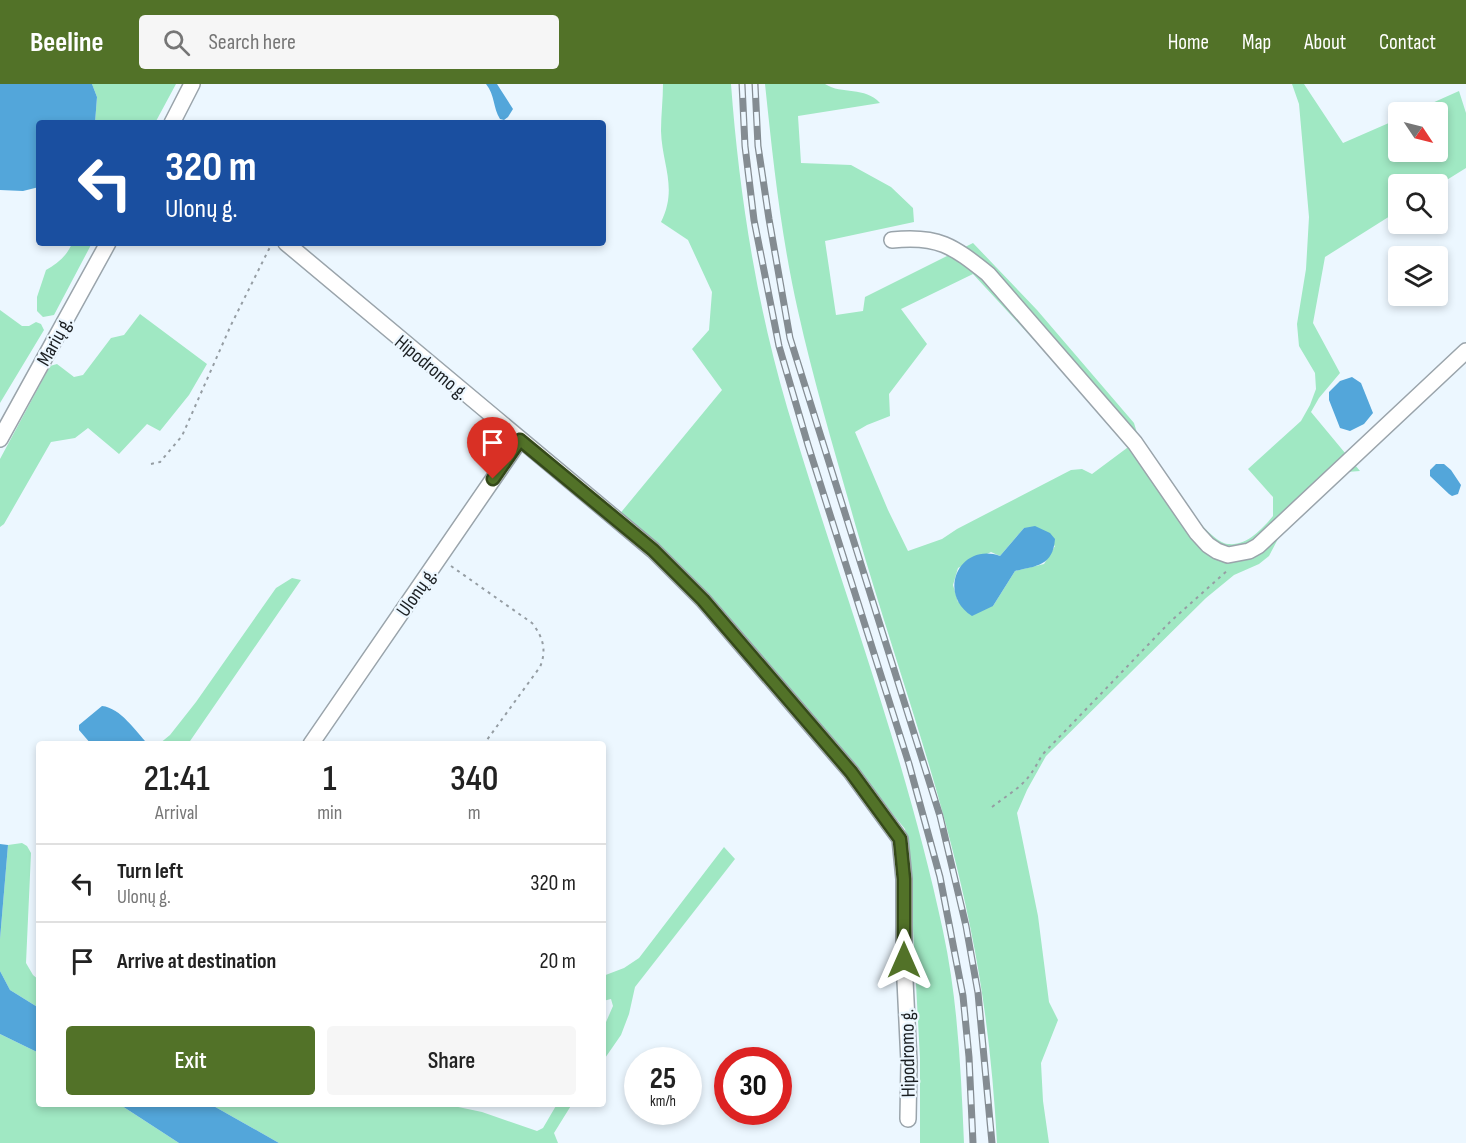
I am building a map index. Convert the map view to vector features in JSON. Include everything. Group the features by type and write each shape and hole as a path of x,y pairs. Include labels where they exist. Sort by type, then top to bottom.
{"street":[{"path":"174,120 192,84"},
{"path":"892,240 914,238 939,242 962,253 988,274 1136,443 1197,533 1217,551 1228,555 1249,551 1258,546 1466,351"},
{"name":"Marių g.","path":"0,439 106,246"},
{"name":"Hipodromo g.","path":"290,246 653,550 703,600 851,772 900,839 904,879 904,960 909,1062 908,1119"},
{"name":"Ulonų g.","path":"313,741 520,440"}],"path":[{"path":"151,464 160,462 182,436 231,326 271,246"},
{"path":"439,558 532,623 540,633 544,645 544,658 540,667 486,741"},
{"path":"992,807 1023,785 1042,755 1058,738 1170,622 1231,567"}],"green space":[{"path":"92,84 176,84 157,120 95,120 97,97"},
{"path":"663,84 731,84 750,247 776,367 807,472 891,733 928,864 943,931 955,1010 964,1143 920,1143 920,1058 909,855 905,829 816,722 618,516 722,390 692,349 709,330 712,292 688,240 661,222 666,210 669,187 661,131"},
{"path":"765,84 825,84 867,94 874,98 880,103 798,116 801,163 851,165 891,187 913,208 914,222 825,241 836,315 863,311 865,297 973,243 1037,310 1134,423 1138,436 1193,515 1218,540 1235,544 1259,531 1273,516 1273,497 1248,469 1301,421 1316,389 1315,373 1299,346 1297,324 1306,269 1309,217 1299,104 1292,84 1304,84 1343,143 1388,123 1388,162 1448,162 1448,102 1434,102 1459,91 1466,113 1466,168 1448,179 1448,174 1388,174 1388,217 1325,257 1313,323 1340,373 1319,398 1311,412 1360,471 1347,472 1291,520 1269,556 1259,564 1234,575 1206,598 1046,756 1017,813 1038,916 1049,1002 1058,1020 1041,1063 1049,1143 997,1143 991,1061 984,1007 959,876 932,775 825,419 798,311 778,198","holes":["973,274 1131,445 1092,474 1082,469 1071,470 942,539 908,551 855,432 890,416 889,394 927,344 901,309","1024,528 1055,546 1044,564 1015,571 993,606 958,602 953,585 958,568 991,552 1000,556"]},
{"path":"70,246 90,246 54,315 43,317 37,311 37,297 46,270 62,259"},
{"path":"0,310 22,326 29,326 36,322 41,324 44,330 0,403"},
{"path":"140,314 207,364 189,395 160,431 147,424 119,454 88,428 75,438 51,442 4,524 0,527 0,459 50,366 57,364 74,377 83,375 111,338 124,335"},
{"path":"292,578 301,580 190,741 163,741 196,702 276,588"},
{"path":"22,843 31,853 26,963 36,978 36,1006 10,990 0,971 0,939 8,845"},
{"path":"724,847 735,859 635,987 621,1035 606,1057 606,1022 613,1006 611,999 606,1000 606,975 624,968 639,958"},
{"path":"0,1034 36,1052 36,1107 124,1107 179,1143 0,1143"},
{"path":"215,1107 458,1107 482,1112 537,1131 543,1128 555,1107 570,1107 554,1133 558,1143 279,1143"}],"water":[{"path":"0,84 92,84 97,97 95,120 36,120 36,188 23,191 0,190"},
{"path":"486,84 497,84 513,109 504,120 498,115"},
{"path":"1352,377 1361,383 1373,413 1364,424 1350,431 1340,428 1329,400 1329,392 1340,381"},
{"path":"1436,464 1444,464 1451,470 1461,485 1458,494 1452,496 1430,476 1430,470"},
{"path":"1035,526 1050,533 1055,539 1051,555 1042,563 1015,571 993,606 972,616 961,606 954,583 964,563 974,556 986,554 1000,556 1024,528"},
{"path":"102,706 121,715 145,741 88,741 79,730 79,725"},
{"path":"0,844 8,845 0,939"},
{"path":"0,971 10,990 36,1006 36,1052 0,1034"},
{"path":"124,1107 215,1107 279,1143 179,1143"}],"railway":[{"path":"742,84 745,146 754,220 779,346 909,764 940,877 963,996 969,1057 973,1143"},
{"path":"755,84 758,146 790,338 940,816 966,926 978,993 992,1143"}],"route":[{"path":"493,479 520,440 542,457 653,550 703,600 851,772 900,839 904,879 904,960"}]}
